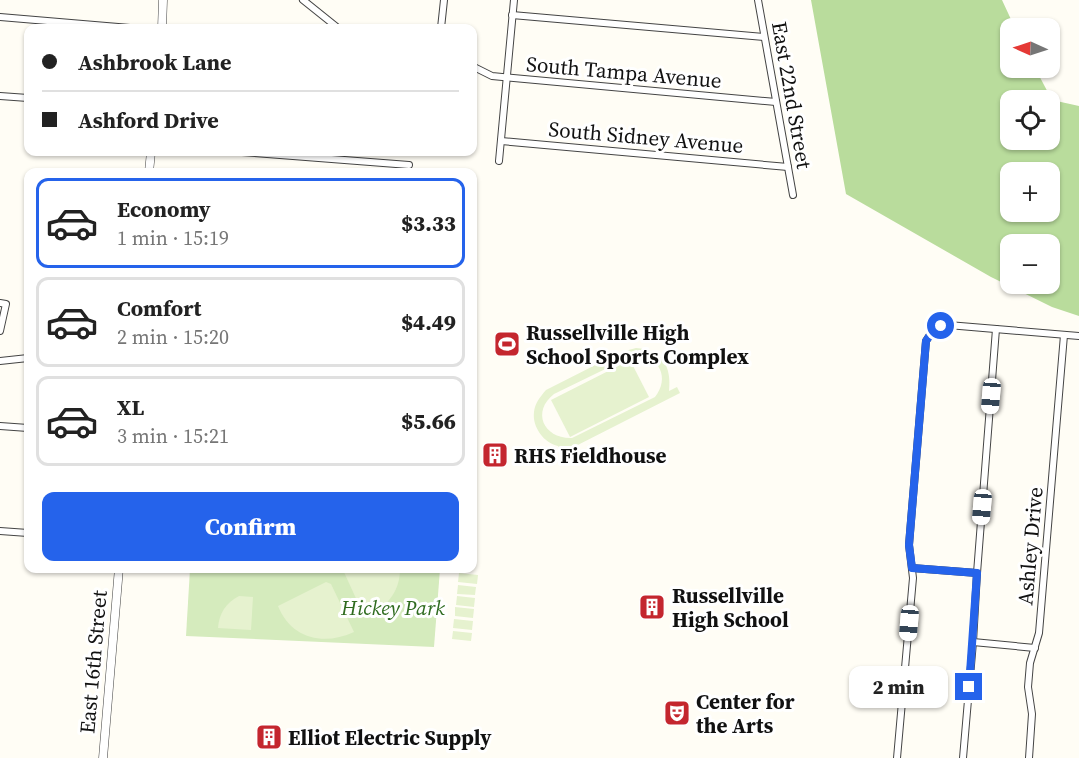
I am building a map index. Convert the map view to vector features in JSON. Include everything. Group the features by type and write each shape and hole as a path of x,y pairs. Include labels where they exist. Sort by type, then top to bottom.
{"street":[{"path":"162,24 163,0"},
{"path":"303,0 333,24"},
{"path":"499,162 514,0"},
{"name":"East 22nd Street","path":"758,0 793,195"},
{"path":"441,24 443,1"},
{"path":"512,15 764,37"},
{"path":"0,17 83,24"},
{"name":"South Tampa Avenue","path":"477,68 492,76 507,78 776,102"},
{"path":"0,96 24,98"},
{"name":"South Sidney Avenue","path":"501,141 788,167"},
{"path":"293,156 409,165"},
{"path":"0,331 3,304"},
{"path":"897,758 913,578 909,545 926,341 933,331 948,325 1079,336"},
{"path":"963,758 996,329"},
{"name":"Ashley Drive","path":"1029,758 1032,714 1028,687 1030,663 1039,633 1041,616 1064,335"},
{"path":"0,362 24,359"},
{"path":"0,426 24,428"},
{"path":"0,531 24,533"},
{"path":"912,568 977,573"},
{"name":"East 16th Street","path":"103,758 119,573"},
{"path":"973,642 1035,648"}],"green space":[{"path":"811,0 1002,0 1010,18 1000,18 1000,78 1040,78 1047,90 1000,90 1000,150 1060,150 1060,102 1079,106 1079,316 1052,307 1026,294 1060,294 1060,234 1000,234 1000,281 846,194"},
{"path":"636,348 645,349 659,356 669,374 669,391 677,387 680,393 562,453 558,446 548,442 537,429 534,412 538,400 546,390 621,352","holes":["632,356 641,356 655,362 662,374 660,389 655,397 572,438 562,437 548,429 542,416 543,409 554,394"]},
{"path":"630,360 649,397 570,437 551,400"},
{"name":"Hickey Park","path":"190,573 440,573 434,647 186,636"},
{"path":"344,573 400,573 390,599 379,610 365,618"},
{"path":"459,573 478,575 477,584 458,582"},
{"path":"326,582 331,584 354,632 320,639 310,637 291,626 278,606"},
{"path":"458,585 476,587 475,595 457,594"},
{"path":"239,596 253,597 251,630 218,628 224,609"},
{"path":"457,596 475,598 474,607 456,605"},
{"path":"455,607 474,609 473,618 455,616"},
{"path":"454,619 473,621 472,630 453,628"},
{"path":"453,631 472,633 471,641 452,639"}],"place":[{"name":"Russellville High School Sports Complex","path":"507,344"},
{"name":"RHS Fieldhouse","path":"495,455"},
{"name":"Russellville High School","path":"652,607"},
{"name":"Center for the Arts","path":"677,713"},
{"name":"Elliot Electric Supply","path":"269,737"}],"route":[{"path":"941,326 933,331 926,341 909,545 912,568 977,573 969,687"}]}
